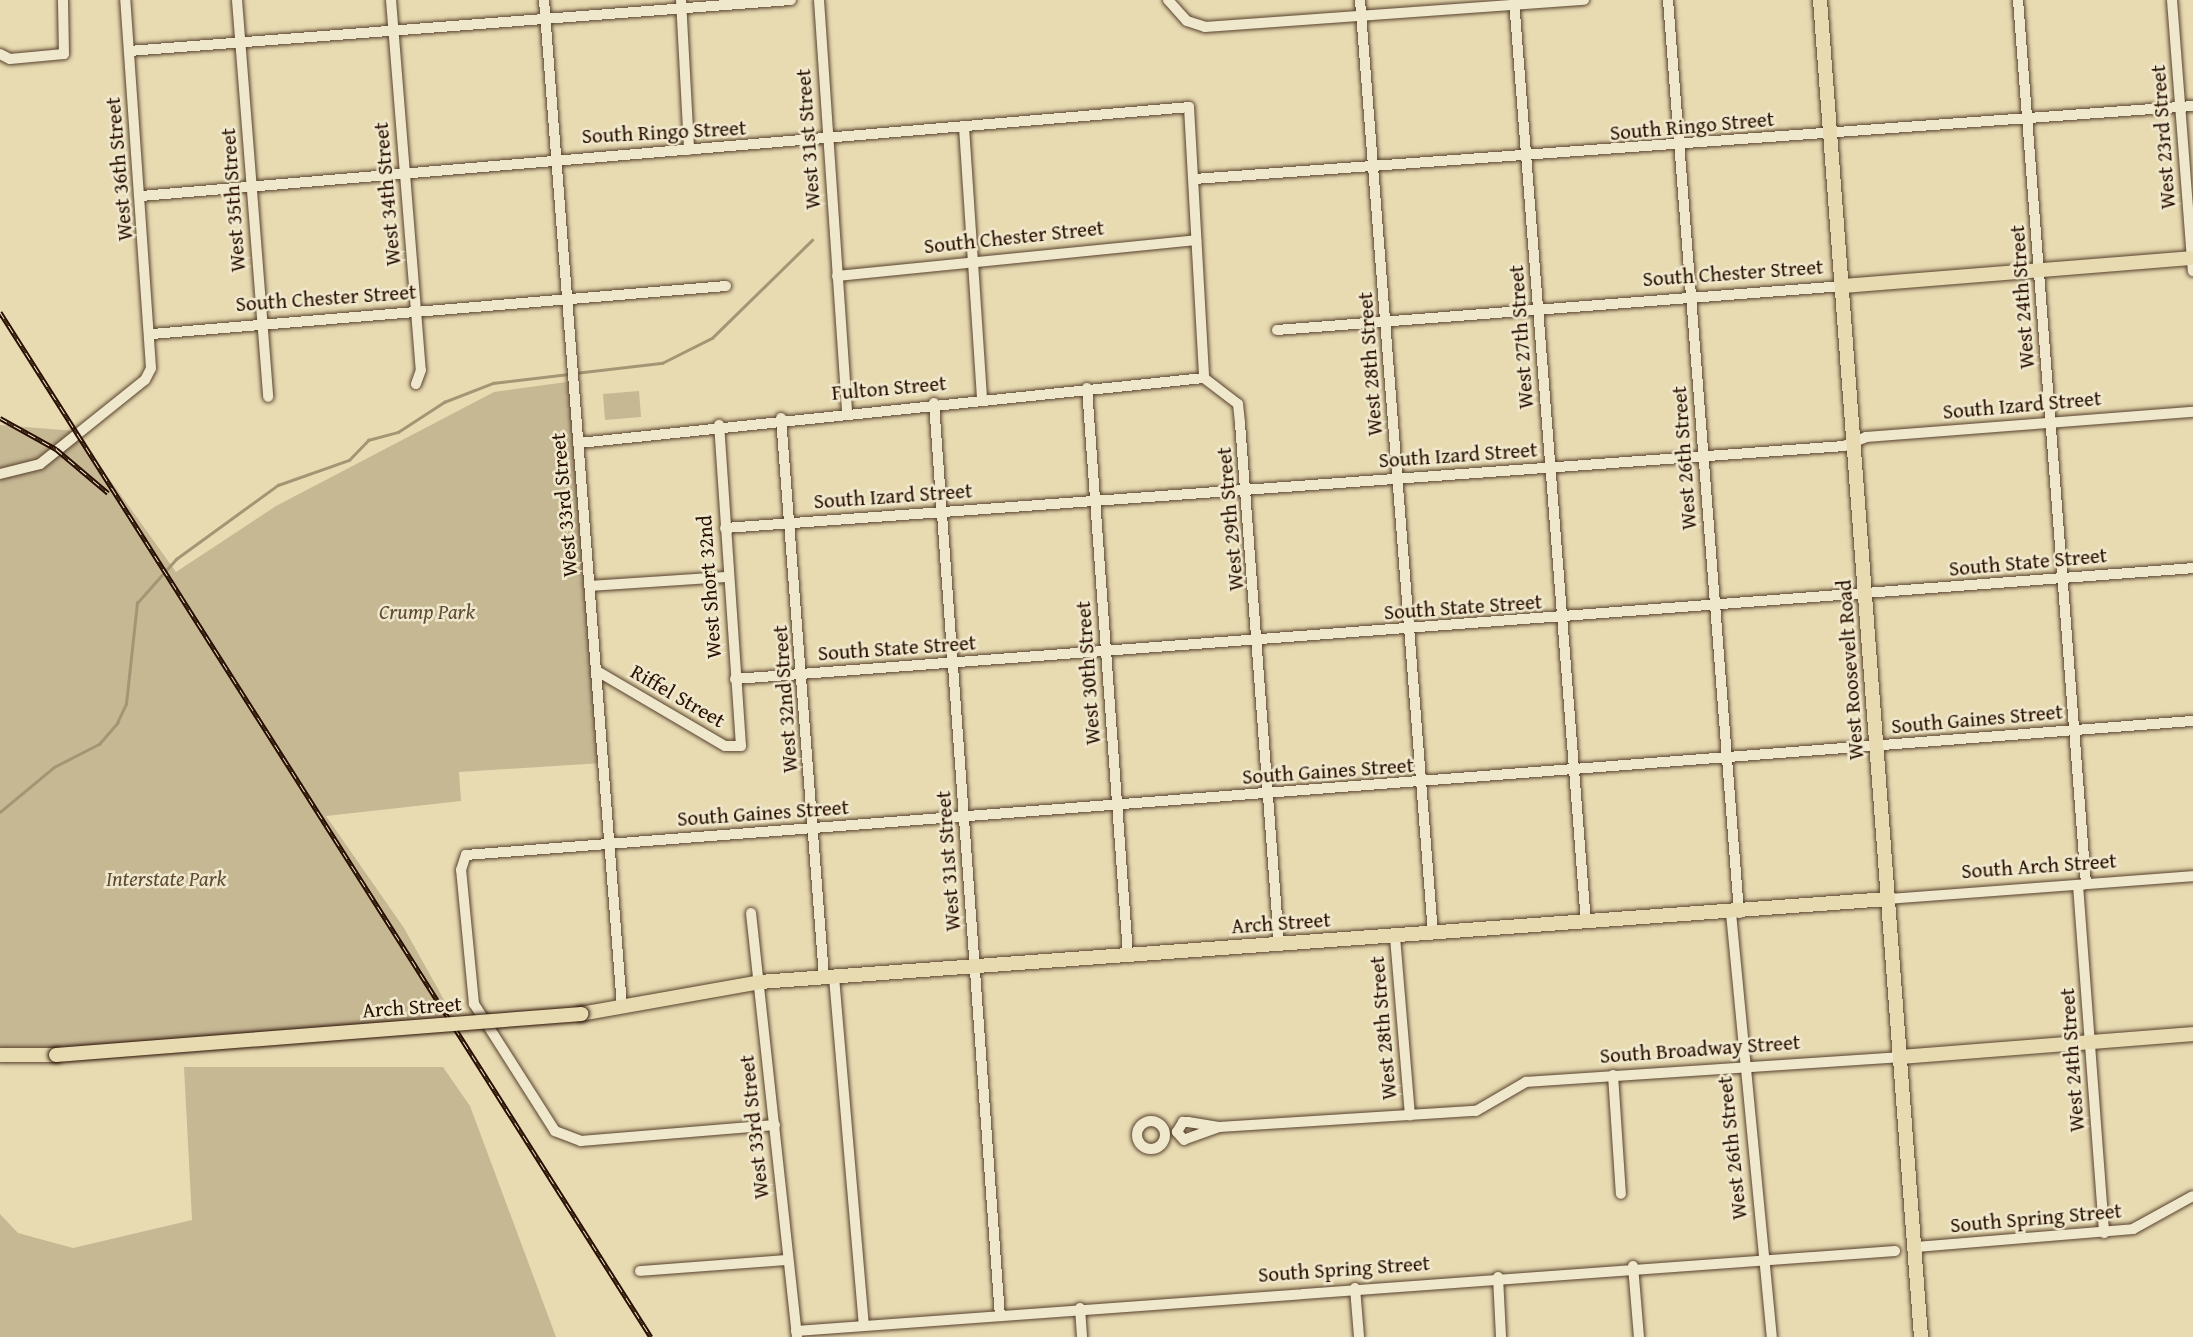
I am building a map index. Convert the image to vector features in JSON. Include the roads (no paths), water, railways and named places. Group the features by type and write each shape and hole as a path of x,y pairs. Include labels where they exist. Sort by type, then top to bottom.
{"main road":[{"name":"West Roosevelt Road","path":"1820,0 1844,286 1921,1337"},
{"name":"South Chester Street","path":"1844,286 2193,262"},
{"name":"Arch Street","path":"0,1055 56,1055 581,1014 760,982 1279,943 1735,913 1888,899"},
{"name":"South Broadway Street","path":"1900,1057 2193,1034"}],"street":[{"path":"0,54 42,58 66,51 63,0"},
{"name":"West 36th Street","path":"125,0 152,334"},
{"name":"West 35th Street","path":"237,0 268,397"},
{"name":"West 34th Street","path":"390,0 416,310 416,384"},
{"name":"West 33rd Street","path":"544,0 622,1007"},
{"path":"129,51 681,4 791,0"},
{"name":"West 31st Street","path":"819,0 826,139 846,411"},
{"path":"1167,0 1187,21 1205,27 1584,0"},
{"name":"West 28th Street","path":"1360,0 1433,934"},
{"name":"West 26th Street","path":"1668,0 1727,760 1744,1066 1772,1337"},
{"name":"West 24th Street","path":"2018,0 2074,730 2090,1043 2104,1233"},
{"name":"West 23rd Street","path":"2172,0 2193,262"},
{"name":"West 27th Street","path":"1514,3 1586,923"},
{"path":"681,4 689,150"},
{"name":"South Ringo Street","path":"141,196 556,157 689,150 1189,107 1194,179 1374,170 1679,148 2193,106"},
{"path":"964,127 982,398"},
{"path":"1194,179 1204,378"},
{"name":"South Chester Street","path":"837,276 973,263 984,257 1196,240"},
{"name":"South Chester Street","path":"152,334 726,286"},
{"name":"South Chester Street","path":"1277,330 1844,286"},
{"path":"0,474 40,464 145,380 152,334"},
{"name":"Fulton Street","path":"579,443 846,411 1204,378"},
{"name":"West 29th Street","path":"1204,378 1238,404 1260,641 1279,943"},
{"name":"West 30th Street","path":"1087,388 1128,956"},
{"name":"West 31st Street","path":"934,404 1000,1316"},
{"name":"South Izard Street","path":"724,528 1704,455 2051,422 2193,412"},
{"name":"West 32nd Street","path":"781,418 813,828 864,1326"},
{"name":"West Short 32nd","path":"719,425 725,577 741,746"},
{"name":"South State Street","path":"735,679 1716,608 2193,568"},
{"path":"590,586 725,577"},
{"name":"Riffel Street","path":"597,671 725,746 741,746"},
{"name":"South Gaines Street","path":"775,1125 568,1140 549,1124 474,1004 461,870 466,855 1575,772 2193,721"},
{"name":"South Arch Street","path":"1888,899 2193,876"},
{"name":"West 33rd Street","path":"751,913 775,1125 785,1260 796,1334"},
{"name":"West 28th Street","path":"1395,937 1409,1115"},
{"name":"South Broadway Street","path":"1171,1133 1189,1140 1219,1128 1483,1110 1516,1084 1613,1075 1900,1057"},
{"path":"1613,1075 1621,1194"},
{"name":"South Spring Street","path":"1916,1247 2104,1233 2142,1227 2193,1196"},
{"name":"South Spring Street","path":"796,1334 1080,1308 1633,1266 1895,1251"},
{"path":"640,1271 785,1260"},
{"path":"1633,1266 1639,1337"},
{"path":"1498,1277 1501,1337"},
{"path":"1355,1288 1359,1337"},
{"path":"1080,1308 1082,1337"}],"waterway":[{"path":"575,373 662,363 712,338 812,240"},
{"path":"0,812 54,767 99,744 117,723 126,704 137,603 176,559 278,485 349,460 368,440 398,432 444,402 493,383 568,374"}],"railway":[{"path":"0,312 651,1337"},
{"path":"0,418 56,449 108,493"}],"park label":[{"name":"Crump Park","path":"427,612"},
{"name":"Interstate Park","path":"166,879"}]}
